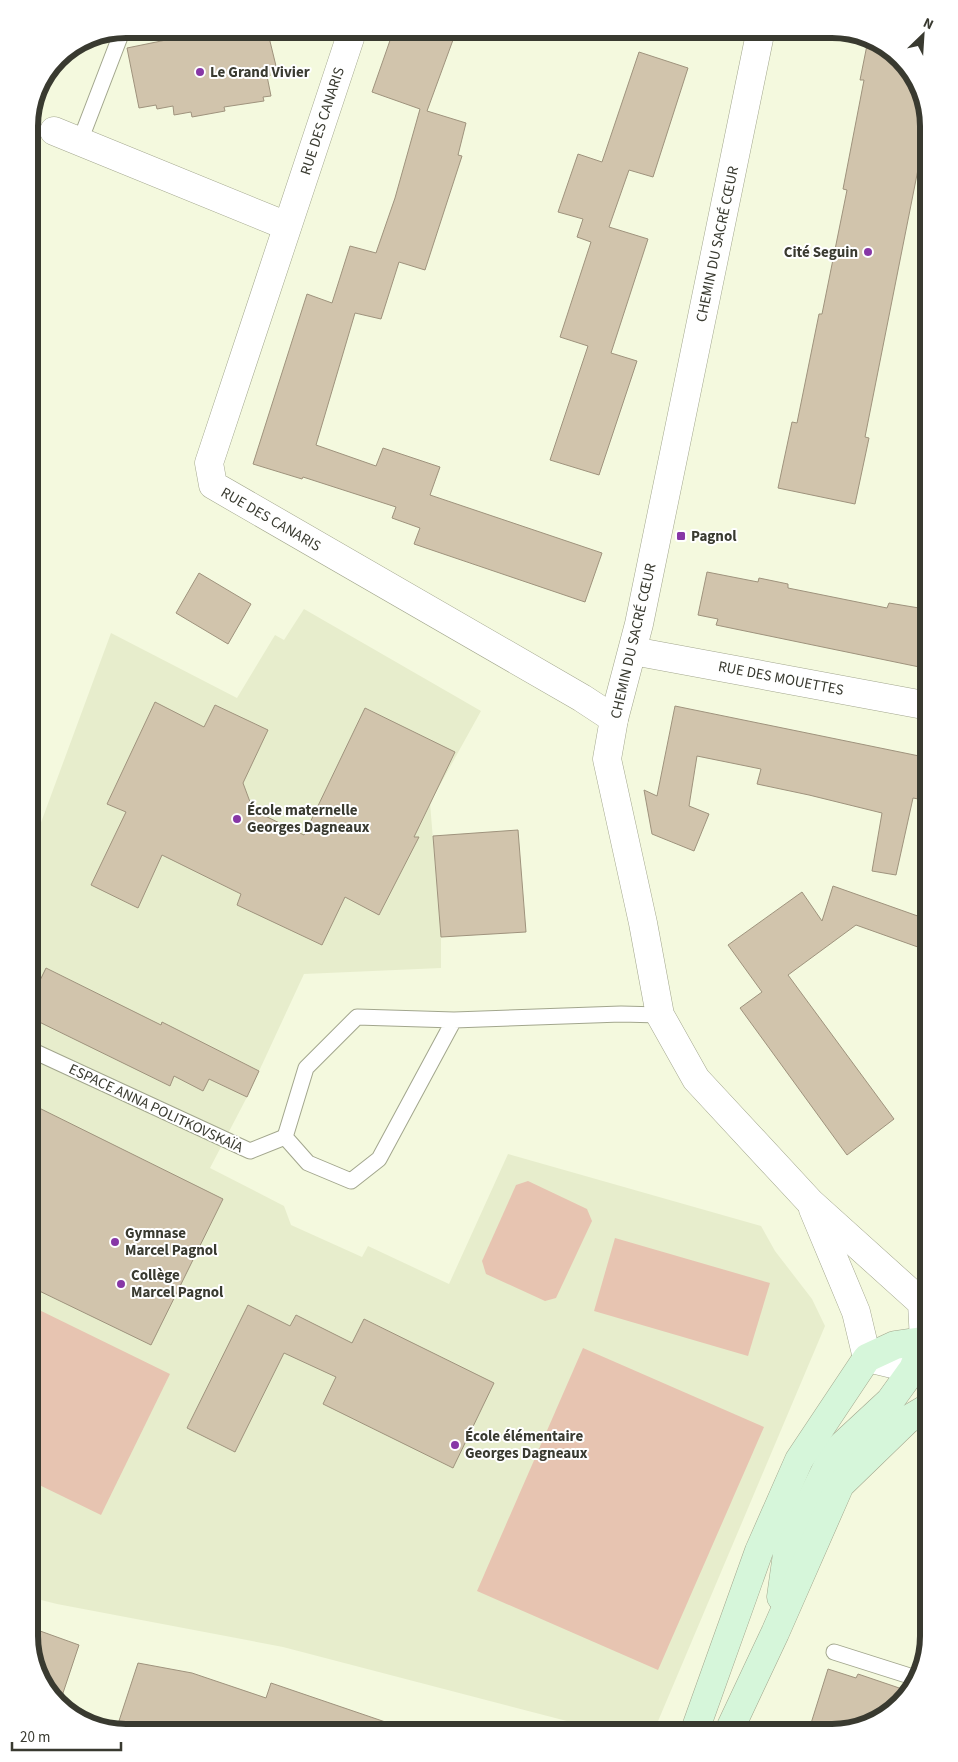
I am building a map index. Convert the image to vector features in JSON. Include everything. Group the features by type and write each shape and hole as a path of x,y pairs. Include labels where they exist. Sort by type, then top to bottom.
{"main road":[{"path":"697,1724 759,1551 799,1460 867,1358 895,1346 920,1342"},
{"path":"776,1633 788,1548 834,1453 920,1374"},
{"path":"732,1724 776,1633 840,1485 907,1420 920,1412"}],"street":[{"name":"RUE DES CANARIS","path":"350,38 209,463 213,485 582,698 614,719"},
{"name":"CHEMIN DU SACRÉ CŒUR","path":"759,38 633,651 614,719 606,759 643,923 660,1015 696,1079 811,1203 920,1302"},
{"path":"54,131 287,226"},
{"name":"RUE DES MOUETTES","path":"633,651 920,704"},
{"name":"CHEMIN DU SACRÉ CŒUR","path":"811,1203 856,1312 867,1358"},
{"path":"867,1358 920,1373"}],"lane":[{"path":"80,141 120,38"},
{"path":"454,1020 379,1159 351,1181 308,1163 285,1137 306,1068 357,1017 454,1020 621,1014 660,1015"},
{"name":"ESPACE ANNA POLITKOVSKAÏA","path":"38,1053 250,1151 285,1137"},
{"path":"834,1652 911,1676"}],"shaded area":[{"path":"304,609 481,711 430,803 441,937 441,968 304,974 247,1097 210,1168 284,1206 291,1225 362,1257 368,1246 449,1284 508,1154 761,1226 775,1251 812,1299 825,1326 657,1724 578,1724 283,1647 38,1599 38,831 111,633 237,698 275,635 284,640"},
{"path":"528,1181 587,1209 592,1221 556,1298 545,1301 486,1274 482,1261 516,1185"},
{"path":"615,1238 770,1283 748,1356 594,1311"},
{"path":"38,1309 170,1374 101,1515 38,1484"},
{"path":"583,1348 764,1427 658,1670 477,1591"}],"building":[{"name":"Le Grand Vivier","path":"269,38 276,66 269,67 270,76 267,76 271,96 263,97 264,101 224,107 225,111 192,117 191,112 174,115 173,106 157,109 156,105 139,108 127,48 171,39"},
{"path":"391,38 454,38 427,111 466,123 458,155 462,156 425,270 399,262 381,319 355,313 316,445 376,466 383,448 440,467 430,495 602,553 585,602 414,544 420,528 392,518 396,507 303,477 302,479 253,464 307,294 332,303 350,246 376,253 395,198 420,109 372,92"},
{"name":"Cité Seguin","path":"867,45 895,63 902,72 914,92 919,109 920,159 865,437 869,438 855,504 778,488 792,422 797,423 819,314 822,314 847,190 843,189 864,80 860,80"},
{"path":"639,52 688,68 653,177 629,170 609,227 648,239 611,353 637,361 599,475 550,460 588,346 560,337 591,242 577,237 583,219 558,212 578,154 602,162"},
{"path":"707,572 758,582 759,578 788,584 788,588 887,608 889,603 919,608 920,667 716,625 718,619 698,615"},
{"path":"199,573 251,604 228,644 176,613"},
{"path":"155,702 204,727 215,705 268,730 243,783 253,810 304,835 365,708 455,752 414,837 419,837 379,915 345,897 322,945 237,905 241,894 162,855 138,908 91,885 126,812 107,804"},
{"path":"675,706 920,756 920,799 913,798 896,875 872,871 882,813 757,784 761,769 697,756 689,806 709,814 694,851 652,834 644,790 657,796"},
{"path":"518,830 526,932 441,937 433,836"},
{"path":"833,886 920,917 920,948 856,925 788,975 894,1119 847,1155 740,1008 762,992 728,945 802,892 822,921"},
{"path":"46,968 161,1025 162,1022 259,1071 247,1097 209,1079 203,1091 174,1076 170,1086 38,1021 38,984"},
{"name":"Gymnase Marcel Pagnol","path":"38,1107 223,1199 151,1345 38,1290"},
{"path":"248,1305 290,1326 296,1315 352,1343 364,1319 494,1383 453,1468 323,1404 336,1377 284,1353 235,1452 187,1428"},
{"path":"38,1630 79,1645 62,1697 44,1670 38,1648"},
{"path":"138,1663 192,1673 266,1698 271,1683 391,1724 120,1724 118,1724"},
{"path":"828,1669 856,1678 858,1674 903,1689 886,1706 861,1720 844,1724 811,1724"}],"place":[{"name":"Le Grand Vivier","path":"200,72"},
{"name":"Cité Seguin","path":"868,252"},
{"name":"Pagnol","path":"681,536"},
{"name":"École maternelle Georges Dagneaux","path":"237,819"},
{"name":"Gymnase Marcel Pagnol","path":"115,1242"},
{"name":"Collège Marcel Pagnol","path":"121,1284"},
{"name":"École élémentaire Georges Dagneaux","path":"455,1445"}]}
